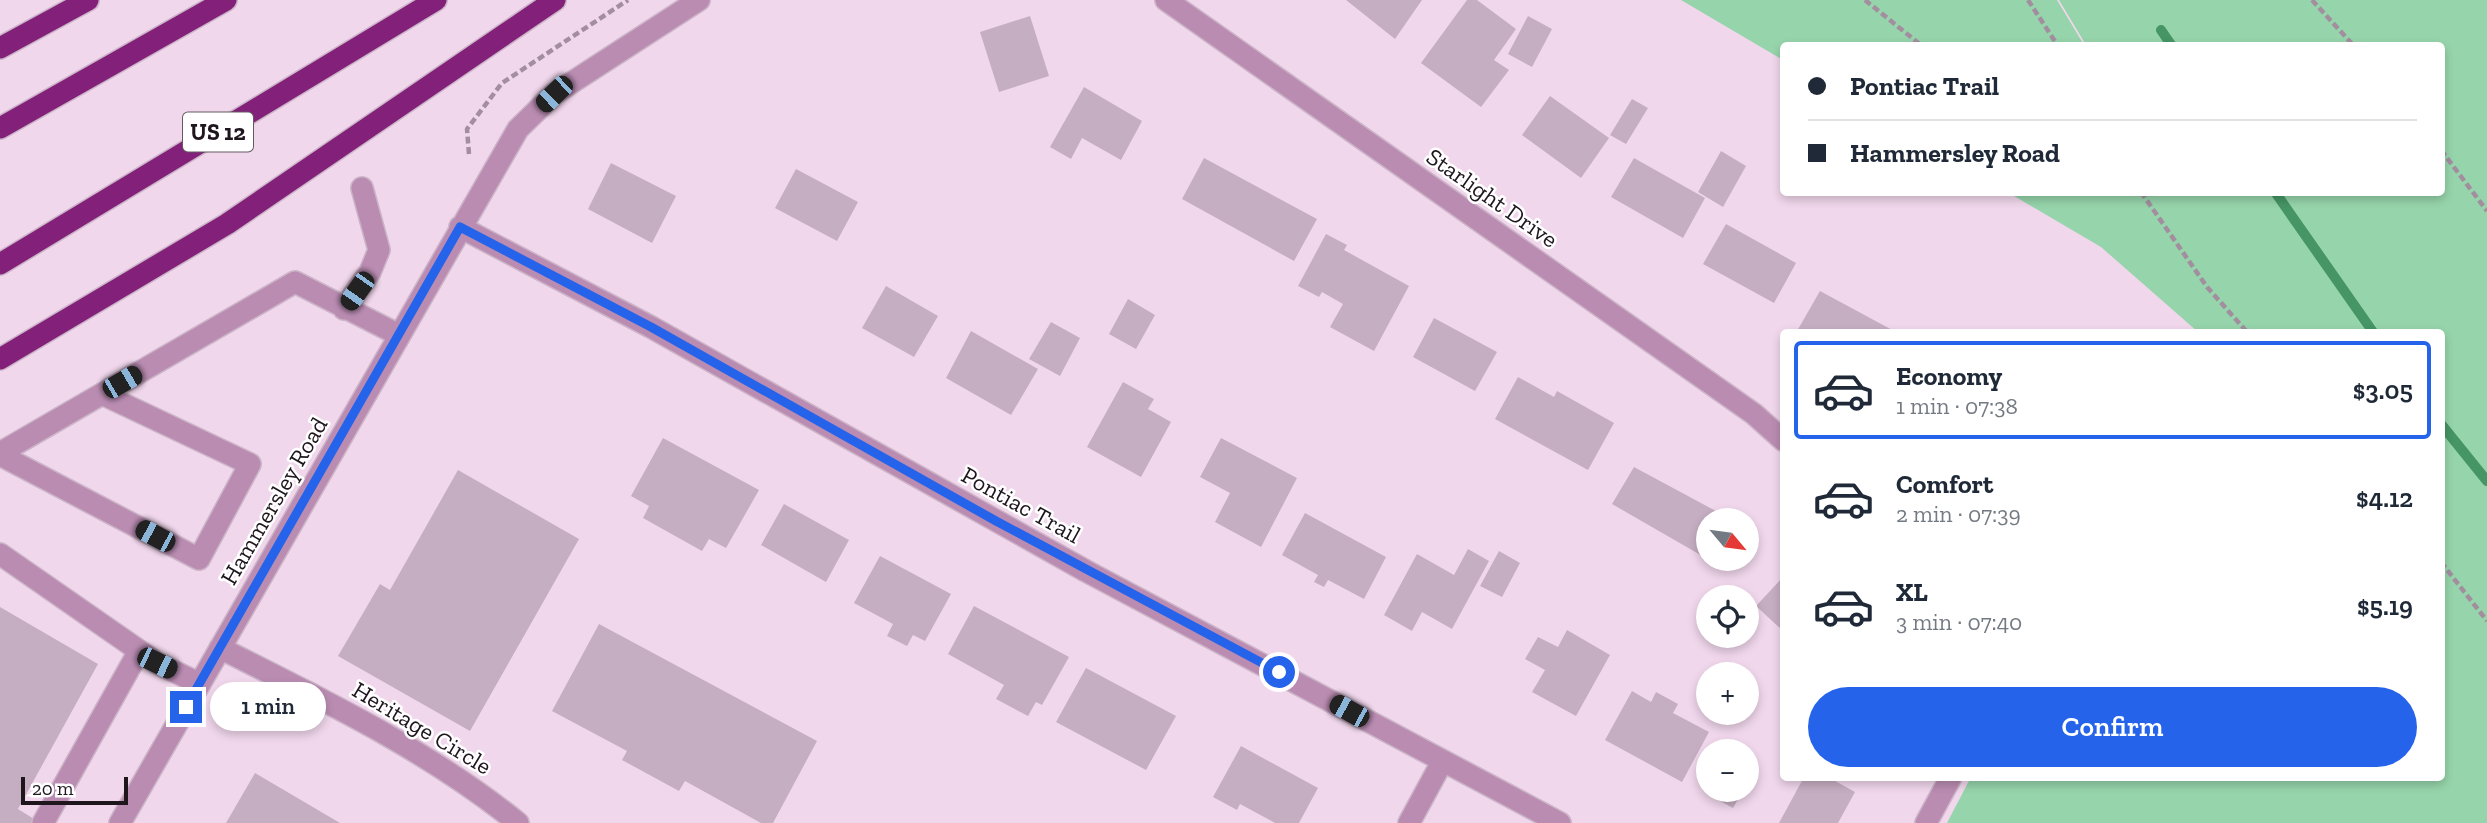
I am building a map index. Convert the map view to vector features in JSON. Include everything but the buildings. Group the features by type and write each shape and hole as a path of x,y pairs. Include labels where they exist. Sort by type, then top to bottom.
{"highway":[{"path":"0,48 88,0"},
{"path":"0,128 226,0"},
{"name":"US 12","path":"0,264 436,0"},
{"path":"0,359 227,224 555,0"}],"street":[{"name":"Hammersley Road","path":"120,823 472,204 518,129 554,94 699,0"},
{"name":"Starlight Drive","path":"1167,1 1754,414 1780,437"},
{"path":"344,309 370,272 379,250 362,188"},
{"name":"Pontiac Trail","path":"460,227 651,327 1086,571 1560,823"},
{"path":"0,454 295,282 399,335"},
{"path":"0,454 199,559 250,464 102,394"},
{"path":"0,554 139,650 200,684"},
{"name":"Heritage Circle","path":"220,648 353,715 471,785 518,823"},
{"path":"43,823 139,650"},
{"path":"1409,823 1442,762"},
{"path":"1926,823 1949,781"}],"path":[{"path":"1866,0 1917,42"},
{"path":"2028,0 2055,42"},
{"path":"2312,0 2350,42"},
{"path":"2445,155 2487,211"},
{"path":"2144,196 2207,287 2244,329"},
{"path":"2445,567 2487,621"}],"green space":[{"path":"1681,0 2057,0 2082,42 1780,42 1780,58"},
{"path":"2059,0 2487,0 2487,823 1947,823 1969,781 2445,781 2445,329 2195,329 2101,247 2014,196 2445,196 2445,42 2084,42"}],"waterway":[{"path":"2161,30 2169,42"},
{"path":"2278,196 2371,329"},
{"path":"2445,429 2487,481"}],"route":[{"path":"186,707 460,227 651,327 816,422 1086,571 1279,672"}]}
